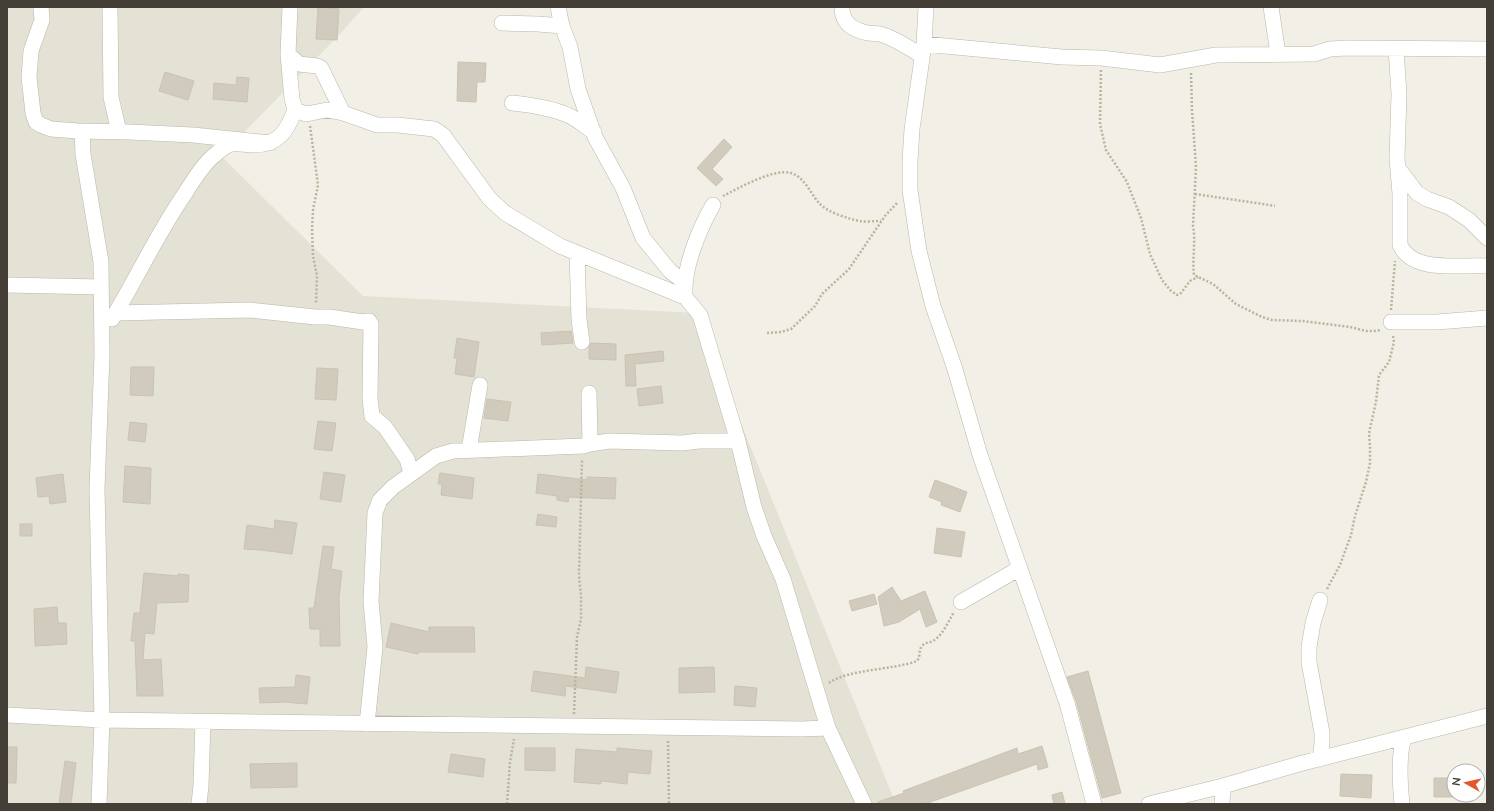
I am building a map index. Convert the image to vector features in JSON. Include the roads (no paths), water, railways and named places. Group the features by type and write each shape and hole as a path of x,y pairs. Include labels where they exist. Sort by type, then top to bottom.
{"street":[{"path":"41,7 42,20 31,51 29,77 33,114 36,122 41,125 51,129 193,135 270,143"},
{"path":"110,7 111,97 119,132"},
{"path":"290,7 288,54 292,99 302,111"},
{"path":"558,7 562,26 570,48 578,89 594,132 623,188 643,238 685,290 700,315 738,441 754,507 764,536 783,579 828,728 864,804"},
{"path":"842,7 842,15 846,23 858,30 869,34 880,34 923,50 1101,58 1160,65 1216,55 1314,54 1330,49 1346,48 1487,49"},
{"path":"926,7 923,50 912,129 910,190 919,251 933,306 954,366 980,455 1067,703 1094,804"},
{"path":"1271,7 1278,54"},
{"path":"502,23 562,26"},
{"path":"1396,49 1399,94 1398,168 1400,194 1400,245 1407,256 1431,265 1487,266"},
{"path":"288,54 299,64 317,66 321,68 344,113"},
{"path":"512,103 554,110 570,116 594,132"},
{"path":"102,340 172,211 198,174 211,159 229,145 270,143 282,135 302,111 327,110 344,113 377,125 397,124 434,129 443,135 489,198 505,213 560,246 685,290"},
{"path":"82,131 84,154 101,262 102,340 97,489 102,720 98,804"},
{"path":"1398,168 1418,193 1427,199 1449,207 1469,220 1487,238"},
{"path":"685,290 698,237 706,218 714,205"},
{"path":"577,253 579,320 582,342"},
{"path":"7,285 101,287"},
{"path":"116,312 249,310 315,317 329,317 363,322 370,321 370,399 372,416 385,427 407,459 411,473"},
{"path":"1391,324 1487,318"},
{"path":"469,450 480,386"},
{"path":"587,445 589,393"},
{"path":"367,724 376,647 371,601 375,513 380,500 411,473 436,456 449,452 469,450 587,445 609,441 682,443 699,441 738,441"},
{"path":"961,602 1020,568"},
{"path":"1320,600 1308,647 1309,662 1322,733 1320,759"},
{"path":"7,716 203,722 801,729 828,728"},
{"path":"1149,804 1223,786 1320,759 1487,716"},
{"path":"199,804 202,785 203,722"},
{"path":"1402,804 1400,761 1401,746 1404,738"},
{"path":"1222,804 1223,786"}]}
